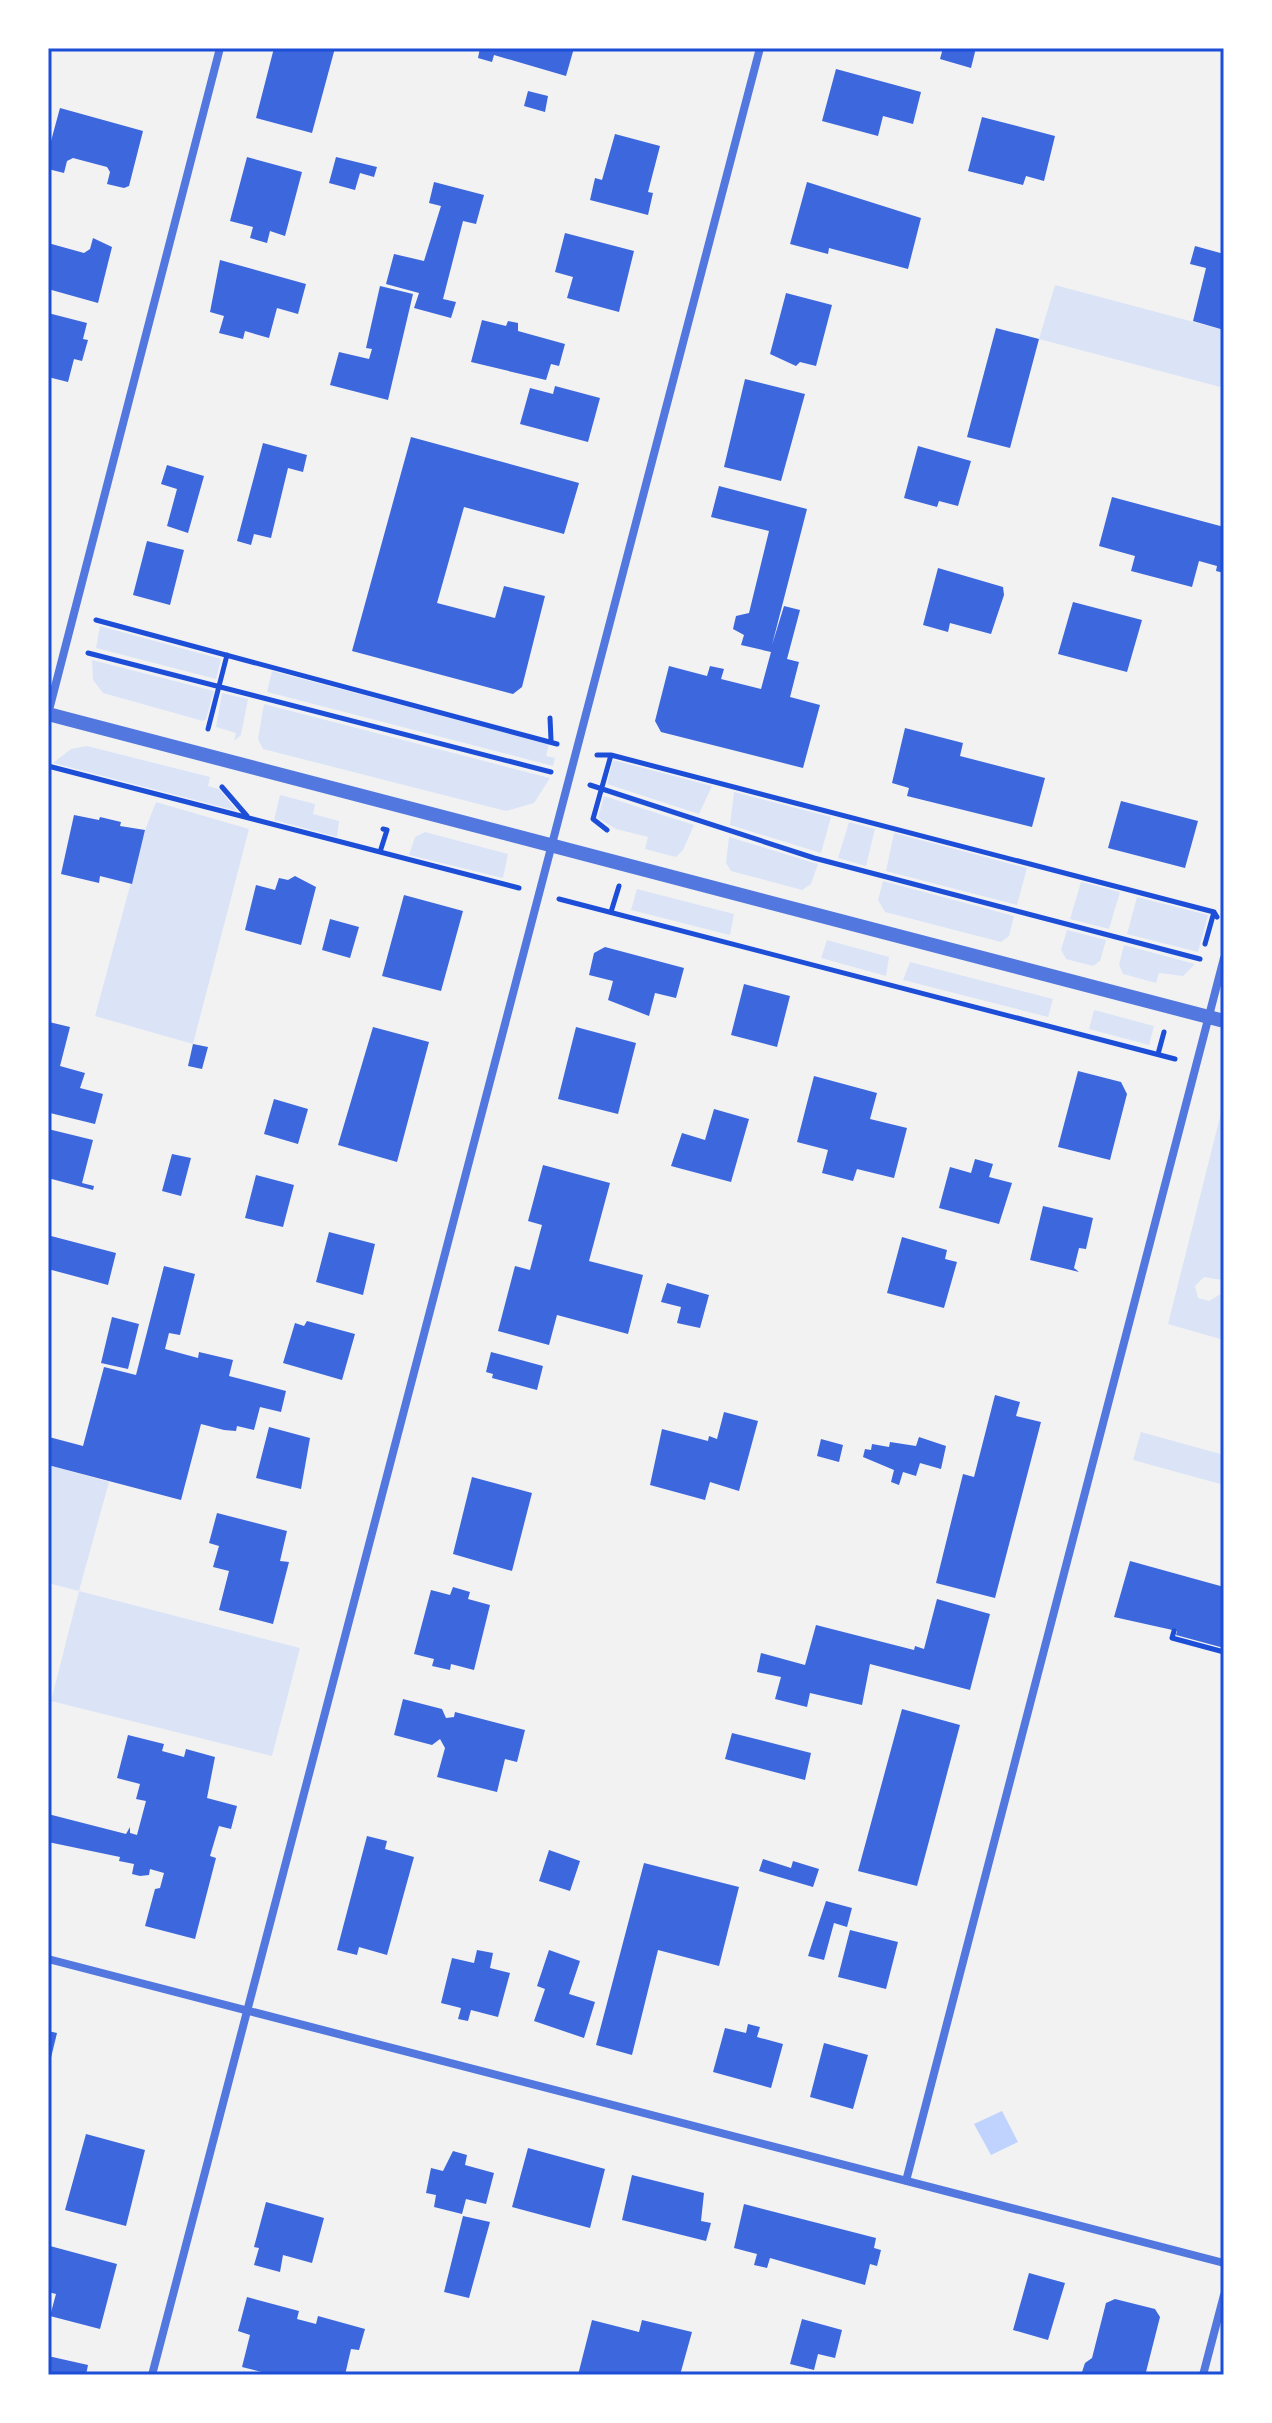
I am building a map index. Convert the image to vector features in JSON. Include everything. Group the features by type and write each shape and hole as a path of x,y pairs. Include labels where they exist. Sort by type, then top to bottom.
{"street":[{"path":"220,48 48,714 1216,1019"},
{"path":"152,2375 760,48"},
{"path":"906,2181 1216,1019 1224,958"},
{"path":"48,1959 1224,2263"},
{"path":"1203,2375 1224,2295"}],"path":[{"path":"88,618 551,740 559,745"},
{"path":"80,651 551,773"},
{"path":"208,729 227,655"},
{"path":"550,718 551,740"},
{"path":"592,755 611,755 1214,912 1217,917"},
{"path":"611,755 593,819 597,825 615,834"},
{"path":"48,766 524,889"},
{"path":"213,778 249,818"},
{"path":"584,783 814,858 1206,960"},
{"path":"372,826 387,830 380,852"},
{"path":"611,912 619,883"},
{"path":"559,899 1180,1060"},
{"path":"1158,1054 1165,1027"},
{"path":"1224,1258 1224,1275"},
{"path":"1174,1631 1172,1638 1224,1652"}],"shaded area":[{"path":"1055,285 1224,330 1224,388 1039,339"},
{"path":"100,626 221,659 216,679 96,648"},
{"path":"92,660 214,691 206,719 203,721 103,693 93,680"},
{"path":"272,671 549,744 546,756 555,758 553,766 267,692"},
{"path":"222,693 248,699 241,735 234,741 236,733 216,727"},
{"path":"264,704 550,778 534,803 506,811 263,749 258,739"},
{"path":"87,746 210,777 208,786 219,789 237,811 53,763 71,749"},
{"path":"613,760 712,786 699,814 607,784"},
{"path":"734,792 831,817 821,853 730,825"},
{"path":"280,795 315,804 313,814 339,821 337,837 274,820"},
{"path":"604,796 694,825 683,850 676,857 645,849 648,837 616,829 598,818"},
{"path":"156,802 249,829 193,1044 95,1016 145,830"},
{"path":"849,822 875,829 866,866 838,858"},
{"path":"425,832 508,854 503,878 409,855 415,837"},
{"path":"894,833 1027,868 1017,905 886,871"},
{"path":"729,837 818,864 811,884 802,890 731,871 726,863"},
{"path":"883,881 1014,916 1009,936 1001,942 885,912 878,900"},
{"path":"1081,882 1120,892 1109,929 1070,919"},
{"path":"637,889 734,914 730,935 631,910"},
{"path":"1137,897 1208,915 1198,952 1127,934"},
{"path":"1067,930 1106,940 1100,961 1093,966 1066,959 1061,950"},
{"path":"827,940 889,957 886,976 821,958"},
{"path":"1124,945 1195,964 1183,976 1159,973 1156,983 1123,974 1119,965"},
{"path":"910,962 1053,999 1048,1017 903,980"},
{"path":"1094,1010 1154,1026 1149,1045 1089,1029"},
{"path":"1224,1101 1222,1280 1204,1277 1195,1286 1198,1298 1209,1301 1224,1292 1224,1340 1168,1324"},
{"path":"1141,1432 1224,1455 1224,1485 1133,1460"},
{"path":"48,1465 109,1482 79,1591 48,1583"},
{"path":"79,1591 300,1648 272,1756 51,1701"}],"water":[{"path":"1002,2111 1018,2142 991,2155 974,2124"}],"building":[{"path":"274,48 335,48 312,133 256,118"},
{"path":"480,48 574,48 566,76 494,55 492,62 478,58"},
{"path":"943,48 976,48 971,68 940,59"},
{"path":"836,69 921,92 913,124 883,116 878,136 822,121"},
{"path":"528,91 548,96 545,112 524,106"},
{"path":"60,108 143,131 129,186 124,188 107,184 110,172 107,167 73,158 67,161 64,173 48,169 48,152"},
{"path":"982,117 1055,136 1044,181 1026,176 1023,185 968,171"},
{"path":"615,134 660,146 648,192 653,193 648,215 590,200 595,178 602,180"},
{"path":"247,157 302,172 285,236 270,231 267,243 250,238 253,227 230,221"},
{"path":"336,157 377,167 374,177 360,173 355,190 329,183"},
{"path":"434,182 484,195 476,224 463,221 443,299 456,302 451,318 414,308 419,293 386,284 394,254 424,261 441,206 429,203"},
{"path":"807,182 921,218 908,269 829,248 828,254 790,244"},
{"path":"565,233 634,251 619,312 567,298 573,277 555,272"},
{"path":"93,238 112,247 98,303 48,289 48,243 84,253 90,249"},
{"path":"1195,246 1224,254 1224,330 1193,321 1206,268 1190,264"},
{"path":"220,260 306,284 298,314 277,308 269,338 245,331 243,339 219,333 224,316 210,312"},
{"path":"380,286 413,294 388,400 330,385 339,352 369,359 372,349 366,348"},
{"path":"786,293 832,305 816,366 800,362 796,366 770,354"},
{"path":"48,313 87,323 83,339 88,340 82,361 74,359 68,382 48,377"},
{"path":"482,320 506,326 508,321 518,323 518,331 565,344 559,366 551,364 546,380 471,362"},
{"path":"996,328 1039,339 1010,448 967,437"},
{"path":"745,379 805,394 781,481 724,467"},
{"path":"555,386 600,398 588,442 520,424 530,388 553,394"},
{"path":"411,437 579,483 564,534 464,507 437,603 495,618 504,586 545,596 522,687 513,694 352,651"},
{"path":"263,443 307,455 303,472 288,468 271,538 254,534 251,545 237,541"},
{"path":"918,446 971,461 958,506 939,501 937,507 904,498"},
{"path":"167,465 204,476 188,533 167,526 177,489 161,484"},
{"path":"719,486 807,509 772,645 784,606 800,610 787,659 799,662 790,697 820,705 803,768 661,732 655,721 669,666 707,676 710,666 724,669 721,679 761,689 771,652 741,645 744,635 733,629 736,616 749,613 769,531 711,517"},
{"path":"1112,497 1224,527 1224,573 1216,571 1217,566 1199,561 1192,587 1131,571 1135,556 1099,546"},
{"path":"147,541 184,550 170,605 133,595"},
{"path":"938,568 1003,587 1004,595 991,634 950,623 948,632 923,625"},
{"path":"1073,602 1142,620 1127,672 1058,654"},
{"path":"905,728 963,743 960,756 1045,778 1032,827 907,796 909,788 892,783"},
{"path":"1121,801 1198,821 1185,868 1108,848"},
{"path":"74,815 99,820 100,817 121,822 120,826 145,830 132,884 100,876 99,883 61,874"},
{"path":"295,876 316,887 301,945 245,930 256,885 275,890 279,878 288,880"},
{"path":"404,895 463,911 441,991 382,976"},
{"path":"330,919 359,927 350,958 322,950"},
{"path":"605,947 684,968 676,998 655,993 649,1016 608,1000 613,981 589,975 594,953"},
{"path":"744,984 790,996 777,1047 731,1035"},
{"path":"49,1022 70,1027 60,1066 85,1073 80,1088 103,1094 95,1124 50,1113"},
{"path":"373,1027 429,1042 397,1162 338,1145"},
{"path":"576,1027 636,1043 618,1114 558,1099"},
{"path":"193,1044 208,1047 202,1069 188,1066"},
{"path":"1078,1071 1121,1082 1127,1094 1110,1160 1058,1147"},
{"path":"814,1076 877,1093 870,1119 907,1128 894,1178 857,1169 853,1181 822,1173 828,1150 797,1142"},
{"path":"274,1099 308,1109 298,1144 264,1134"},
{"path":"714,1109 749,1119 731,1182 671,1166 682,1133 705,1140"},
{"path":"48,1129 93,1140 82,1183 94,1186 93,1190 48,1178"},
{"path":"172,1154 191,1158 181,1196 162,1191"},
{"path":"975,1159 993,1164 989,1177 1012,1183 999,1224 939,1208 950,1167 971,1173"},
{"path":"543,1165 610,1183 589,1261 643,1275 628,1334 557,1315 549,1345 498,1331 515,1266 530,1270 542,1225 528,1221"},
{"path":"256,1175 294,1185 283,1227 245,1218"},
{"path":"1043,1206 1093,1218 1086,1249 1079,1248 1074,1268 1079,1272 1030,1260"},
{"path":"329,1232 375,1244 363,1295 316,1282"},
{"path":"51,1236 116,1253 108,1285 48,1269"},
{"path":"902,1237 947,1250 945,1259 957,1262 944,1308 887,1293"},
{"path":"164,1266 195,1274 180,1335 169,1333 165,1349 198,1358 199,1352 233,1360 229,1376 286,1391 281,1412 260,1407 254,1430 237,1426 236,1431 224,1430 201,1424 181,1500 48,1465 49,1437 83,1446 104,1367 136,1375"},
{"path":"667,1283 709,1295 700,1328 677,1323 681,1307 661,1302"},
{"path":"112,1317 139,1324 128,1369 101,1363"},
{"path":"307,1321 355,1334 342,1380 283,1363 295,1323 304,1326"},
{"path":"491,1352 543,1366 537,1390 492,1378 493,1374 486,1372"},
{"path":"995,1395 1020,1402 1016,1416 1041,1422 995,1598 936,1583 963,1474 974,1477"},
{"path":"724,1412 758,1421 739,1491 710,1482 705,1500 650,1485 662,1429 708,1441 709,1436 717,1439"},
{"path":"269,1427 310,1438 301,1489 256,1478"},
{"path":"919,1437 946,1446 941,1469 920,1463 916,1476 903,1472 899,1485 891,1482 894,1470 863,1457 865,1449 871,1450 872,1444 889,1447 890,1442 916,1446"},
{"path":"821,1439 843,1445 839,1462 817,1456"},
{"path":"472,1477 532,1493 512,1571 453,1554"},
{"path":"217,1513 287,1531 280,1561 289,1562 273,1624 219,1610 229,1571 213,1567 219,1546 209,1543"},
{"path":"1130,1561 1224,1587 1224,1648 1176,1635 1177,1631 1114,1617"},
{"path":"453,1587 470,1592 468,1599 490,1605 474,1670 451,1664 450,1670 432,1666 434,1659 414,1654 431,1590 450,1595"},
{"path":"937,1599 990,1614 970,1690 870,1664 862,1705 810,1693 807,1707 775,1699 781,1677 757,1672 761,1653 805,1665 816,1625 914,1650 915,1646 924,1649"},
{"path":"403,1699 442,1709 446,1718 454,1717 455,1712 525,1730 517,1762 505,1759 497,1792 437,1777 445,1748 440,1739 432,1745 394,1735"},
{"path":"902,1709 960,1725 917,1886 858,1871"},
{"path":"732,1733 811,1753 805,1780 725,1759"},
{"path":"128,1735 164,1744 162,1751 184,1757 186,1749 215,1757 207,1798 237,1806 231,1829 219,1826 210,1856 216,1858 195,1939 145,1926 155,1889 160,1888 164,1873 150,1869 149,1875 132,1874 134,1864 119,1861 120,1857 48,1842 48,1814 126,1834 130,1827 130,1833 137,1835 146,1801 136,1799 140,1784 117,1778"},
{"path":"367,1836 387,1841 385,1849 414,1857 387,1955 359,1947 357,1955 337,1950"},
{"path":"549,1850 580,1861 570,1891 539,1881"},
{"path":"763,1859 791,1868 793,1861 819,1869 813,1887 759,1871"},
{"path":"644,1863 739,1887 719,1966 658,1950 632,2055 596,2045"},
{"path":"826,1901 852,1908 847,1927 834,1923 824,1960 808,1956"},
{"path":"850,1930 898,1942 886,1989 838,1977"},
{"path":"477,1950 493,1953 490,1968 510,1973 498,2017 471,2010 468,2021 458,2019 461,2008 441,2003 452,1958 474,1963"},
{"path":"549,1950 580,1961 569,1994 595,2002 584,2038 534,2021 545,1989 537,1986"},
{"path":"748,2024 760,2027 757,2037 783,2044 771,2088 713,2072 725,2028 746,2033"},
{"path":"48,2031 57,2033 49,2066 48,2066"},
{"path":"824,2043 868,2055 853,2109 810,2097"},
{"path":"86,2134 145,2150 126,2226 65,2210"},
{"path":"528,2148 605,2169 590,2228 512,2207"},
{"path":"453,2151 467,2155 465,2165 494,2173 486,2204 466,2199 462,2214 434,2207 436,2195 426,2193 431,2168 443,2171"},
{"path":"632,2175 704,2193 701,2221 711,2223 706,2241 622,2220"},
{"path":"266,2202 324,2218 312,2263 283,2255 280,2272 254,2265 259,2248 254,2247"},
{"path":"744,2204 876,2238 874,2248 881,2250 877,2266 870,2264 865,2285 770,2258 767,2268 754,2265 757,2254 734,2248"},
{"path":"463,2216 490,2222 469,2298 444,2292"},
{"path":"50,2246 117,2264 100,2329 50,2316 56,2294 48,2292"},
{"path":"1029,2273 1065,2283 1048,2340 1013,2330"},
{"path":"247,2297 299,2311 297,2319 316,2324 318,2316 365,2329 359,2350 351,2349 345,2375 273,2375 242,2367 250,2335 238,2331"},
{"path":"1115,2299 1155,2309 1160,2317 1146,2372 1081,2375 1085,2363 1092,2358 1106,2303"},
{"path":"802,2319 842,2330 835,2358 818,2354 814,2370 790,2364"},
{"path":"592,2320 639,2332 642,2320 692,2332 680,2375 578,2375"},
{"path":"48,2356 88,2365 86,2375 48,2375"}]}
